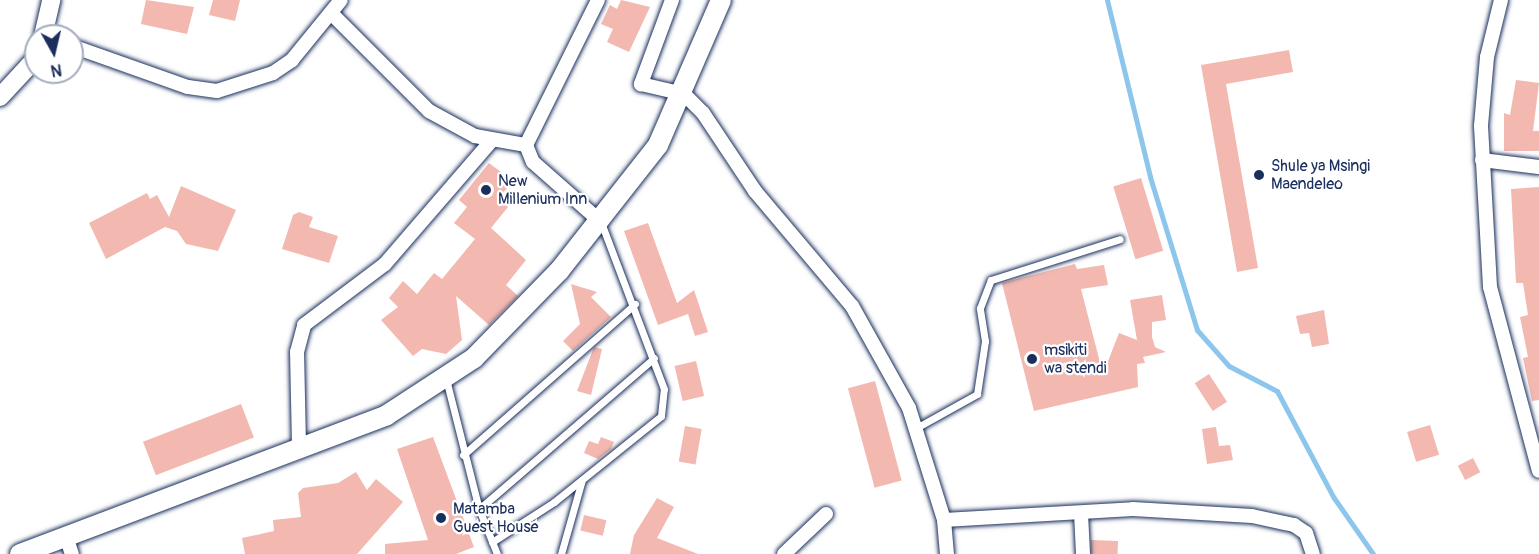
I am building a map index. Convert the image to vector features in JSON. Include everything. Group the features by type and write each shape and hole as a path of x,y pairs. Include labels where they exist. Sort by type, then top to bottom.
{"main road":[{"path":"20,554 69,545 299,446 387,415 446,379 523,312 601,222 658,145 684,94 721,0"}],"street":[{"path":"47,24 51,0"},
{"path":"84,50 188,87 217,92 273,73 307,47 341,0"},
{"path":"598,0 526,145 533,162 601,222"},
{"path":"672,0 639,80 645,88 684,94 716,129 755,191 852,306 916,428 944,520 947,554"},
{"path":"1500,0 1487,57 1482,160 1490,287 1539,471"},
{"path":"332,14 429,111 491,141 526,145"},
{"path":"0,98 24,71"},
{"path":"299,446 297,352 304,325 385,264 491,141"},
{"path":"1482,160 1539,167"},
{"path":"944,520 1132,509 1277,519 1306,533 1313,554"},
{"path":"1081,513 1083,554"},
{"path":"784,554 826,514"}],"lane":[{"path":"492,542 582,480 661,416 664,389 635,304 601,222"},
{"path":"916,428 977,394 985,341 980,308 991,280 1120,239"},
{"path":"463,455 635,304"},
{"path":"479,509 654,358"},
{"path":"446,379 463,455 479,509 497,554"},
{"path":"561,554 582,480"}],"building":[{"path":"146,0 194,7 187,34 141,24"},
{"path":"213,0 240,0 235,21 209,15"},
{"path":"621,0 650,7 629,52 607,42 613,29 601,24 610,5 617,9"},
{"path":"1289,50 1293,72 1226,84 1258,268 1237,272 1201,65"},
{"path":"1516,80 1539,83 1533,131 1539,131 1539,151 1504,151 1504,113 1510,115"},
{"path":"489,163 513,181 498,199 508,207 491,228 526,260 506,285 518,296 489,325 456,296 462,340 446,354 422,349 413,356 381,320 398,307 389,298 403,281 417,294 434,273 442,279 475,239 454,223 467,207 459,200"},
{"path":"1141,178 1163,251 1135,259 1113,186"},
{"path":"181,186 236,210 218,251 186,244 177,231 165,227 106,259 89,223 147,193 150,199 157,195 169,217"},
{"path":"1539,187 1539,400 1532,401 1523,358 1528,357 1520,317 1528,315 1523,283 1516,283 1511,189"},
{"path":"299,212 313,217 309,227 338,236 329,263 282,249 293,215"},
{"path":"648,223 677,303 694,290 708,332 695,336 688,314 658,325 624,231"},
{"path":"1075,264 1077,269 1104,265 1108,285 1081,289 1103,374 1119,333 1137,340 1130,300 1162,295 1166,320 1152,322 1152,337 1155,347 1166,352 1143,357 1145,363 1137,364 1138,387 1034,411 1002,283"},
{"path":"571,284 597,292 591,297 611,317 573,351 563,341 580,324"},
{"path":"1324,310 1329,344 1312,347 1309,333 1300,334 1296,316"},
{"path":"594,347 602,349 591,395 577,391"},
{"path":"696,361 704,396 683,401 675,366"},
{"path":"1209,374 1227,402 1213,411 1195,383"},
{"path":"875,381 902,480 875,488 848,388"},
{"path":"241,404 254,438 156,475 143,442"},
{"path":"1430,425 1439,455 1416,462 1407,432"},
{"path":"685,426 702,429 695,464 679,461"},
{"path":"1216,427 1219,446 1230,445 1233,460 1207,464 1202,429"},
{"path":"433,437 474,547 456,554 385,554 385,544 428,540 397,449"},
{"path":"601,437 614,442 611,449 598,459 584,453 589,441 598,444"},
{"path":"1473,458 1480,472 1465,480 1458,466"},
{"path":"356,472 367,490 376,479 403,502 357,554 245,554 242,538 274,531 273,520 301,517 298,493 303,488 338,483"},
{"path":"657,498 674,507 657,538 698,554 630,554 634,535"},
{"path":"584,515 606,520 603,536 580,531"},
{"path":"1091,540 1118,541 1118,554 1091,554"}],"waterway":[{"path":"1107,0 1150,177 1197,330 1229,366 1277,391 1334,498 1373,554"}],"place":[{"name":"Shule ya Msingi Maendeleo","path":"1259,175"},
{"name":"New Millenium Inn","path":"486,190"},
{"name":"msikiti wa stendi","path":"1032,359"},
{"name":"Matamba Guest House","path":"441,518"}]}
